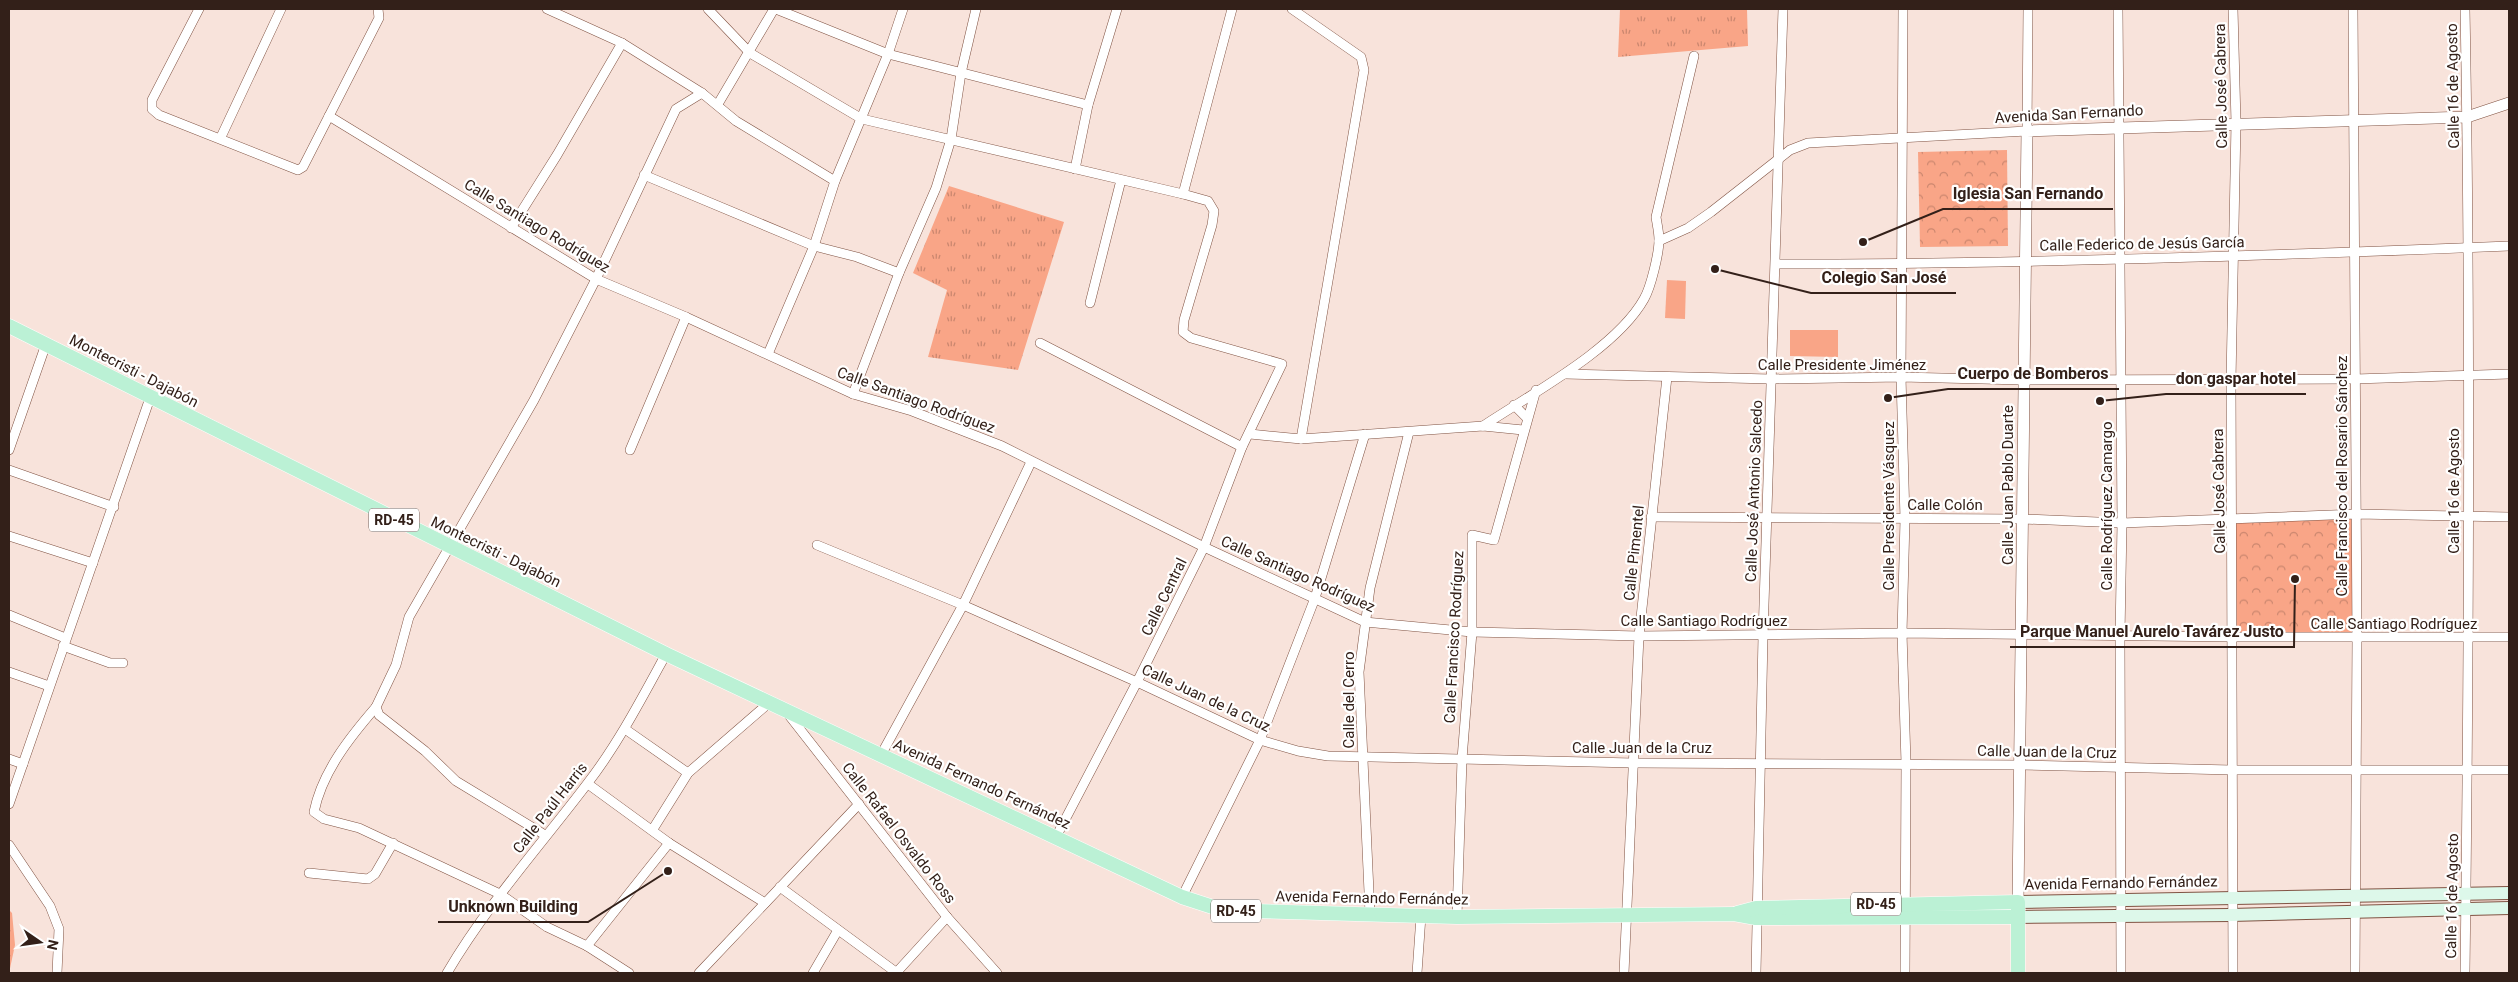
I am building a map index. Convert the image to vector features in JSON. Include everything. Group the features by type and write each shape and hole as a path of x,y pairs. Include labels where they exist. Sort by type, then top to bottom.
{"main road":[{"name":"Montecristi - Dajabón","path":"9,326 450,548 666,654 783,708"},
{"name":"Avenida Fernando Fernández","path":"783,708 1182,897 1222,910 1457,917 1734,914 1906,903 2121,900 2231,896 2509,893"},
{"path":"2018,902 2018,973"},
{"name":"Avenida Fernando Fernández","path":"1756,913 1905,918 2231,915 2509,908"}],"street":[{"path":"199,9 152,100 152,109 159,115 221,137 298,170 304,167 379,18 378,9"},
{"path":"221,137 281,9"},
{"path":"547,9 622,43 702,93 718,104 736,121 835,181"},
{"path":"708,9 750,53 862,119 1183,194 1232,9"},
{"path":"718,104 775,9 888,54 1088,105"},
{"path":"768,354 814,246 835,181 888,54 903,9"},
{"path":"853,394 899,273 936,188 951,139 961,73 976,9"},
{"path":"1075,169 1088,105 1116,9"},
{"path":"1292,9 1303,14 1361,57 1364,70 1302,439"},
{"name":"Calle José Antonio Salcedo","path":"1756,973 1763,636 1780,159 1783,9"},
{"name":"Calle Presidente Vásquez","path":"1903,9 1901,377 1905,519 1902,633 1906,763 1905,973"},
{"name":"Calle Juan Pablo Duarte","path":"2018,902 2028,9"},
{"name":"Calle Rodríguez Camargo","path":"2118,9 2122,523 2120,635 2121,973"},
{"name":"Calle José Cabrera","path":"2232,973 2234,637 2231,380 2236,123 2233,9"},
{"name":"Calle Francisco del Rosario Sánchez","path":"2353,9 2357,514 2355,973"},
{"name":"Calle 16 de Agosto","path":"2465,9 2469,247 2465,973"},
{"path":"511,228 557,155 622,43"},
{"path":"1483,426 1536,390 1566,374 1614,335 1645,298 1659,240 1656,217 1694,56"},
{"path":"629,973 587,946 548,927 500,894 359,828 324,819 314,812 316,800 332,766 351,736 376,707 396,665 409,617 534,400 596,279 676,109 702,93"},
{"name":"Avenida San Fernando","path":"1659,240 1688,228 1790,150 1808,143 2118,126 2467,117 2509,103"},
{"name":"Calle Santiago Rodríguez","path":"329,116 596,279 686,317 853,394 956,427 1032,462 1204,547 1365,622 1472,632 1639,636 1902,633 2234,637 2509,637"},
{"path":"644,175 814,246 857,257 899,273"},
{"path":"1090,303 1121,180"},
{"name":"Calle Central","path":"1056,837 1138,682 1204,547 1242,447 1250,434 1282,364 1190,338 1183,332 1184,320 1214,211 1208,202 1183,194"},
{"name":"Calle Federico de Jesús García","path":"1776,264 1902,264 2234,257 2509,246"},
{"path":"630,450 686,317"},
{"path":"1040,343 1242,447"},
{"path":"9,450 46,344"},
{"name":"Calle Presidente Jiménez","path":"1566,374 1771,379 1901,377 2023,380 2355,380 2509,374"},
{"name":"Calle Pimentel","path":"1624,973 1625,914 1639,636 1667,377"},
{"name":"Calle Francisco Rodríguez","path":"1457,917 1462,759 1472,632 1472,535 1494,540 1536,390"},
{"path":"9,804 24,764 48,686 114,507 150,398"},
{"path":"1514,405 1527,418"},
{"path":"1250,434 1302,439 1483,426 1524,430"},
{"name":"Calle del Cerro","path":"1370,914 1359,672 1370,588 1409,432"},
{"path":"1182,897 1260,740 1314,598 1365,434"},
{"path":"881,755 963,605 1032,462"},
{"path":"9,470 114,507"},
{"name":"Calle Colón","path":"1651,517 2023,519 2122,523 2357,514 2509,517"},
{"path":"9,536 93,563"},
{"name":"Calle Juan de la Cruz","path":"817,545 963,605 1138,682 1260,740 1313,754 1363,758 1634,763 1906,763 2232,770 2357,768 2467,771 2509,770"},
{"path":"9,615 110,663 123,663"},
{"name":"Calle Paúl Harris","path":"447,973 500,894 545,835 588,784 625,729 666,654"},
{"path":"9,672 48,686"},
{"path":"653,829 688,773 770,702"},
{"path":"376,707 379,715 425,751 456,781 545,835"},
{"name":"Calle Rafael Osvaldo Ross","path":"783,708 947,917 997,973"},
{"path":"625,729 688,773"},
{"path":"9,759 24,764"},
{"path":"588,784 637,820 653,829 669,843 765,903"},
{"path":"699,973 859,804"},
{"path":"309,873 368,879 375,874 393,843"},
{"path":"587,946 669,843"},
{"path":"9,845 50,906 59,929 57,973"},
{"path":"780,887 897,973 947,917"},
{"path":"1417,973 1421,916"},
{"path":"813,973 838,930"}],"green space":[{"path":"1620,9 1747,9 1748,46 1618,57"},
{"path":"2007,150 2008,246 1920,247 1918,152"},
{"path":"949,186 1064,222 1018,370 928,357 947,290 913,273"},
{"path":"1667,280 1686,281 1685,319 1665,318"},
{"path":"1790,330 1838,330 1838,357 1790,356"},
{"path":"2357,514 2357,637 2233,637 2233,520"},
{"path":"9,910 12,913 15,945 9,973"}],"place":[{"name":"Iglesia San Fernando","path":"1863,242"},
{"name":"Colegio San José","path":"1715,269"},
{"name":"Cuerpo de Bomberos","path":"1888,398"},
{"name":"don gaspar hotel","path":"2100,401"},
{"name":"Parque Manuel Aurelo Tavárez Justo","path":"2295,579"},
{"name":"Unknown Building","path":"668,871"}]}
